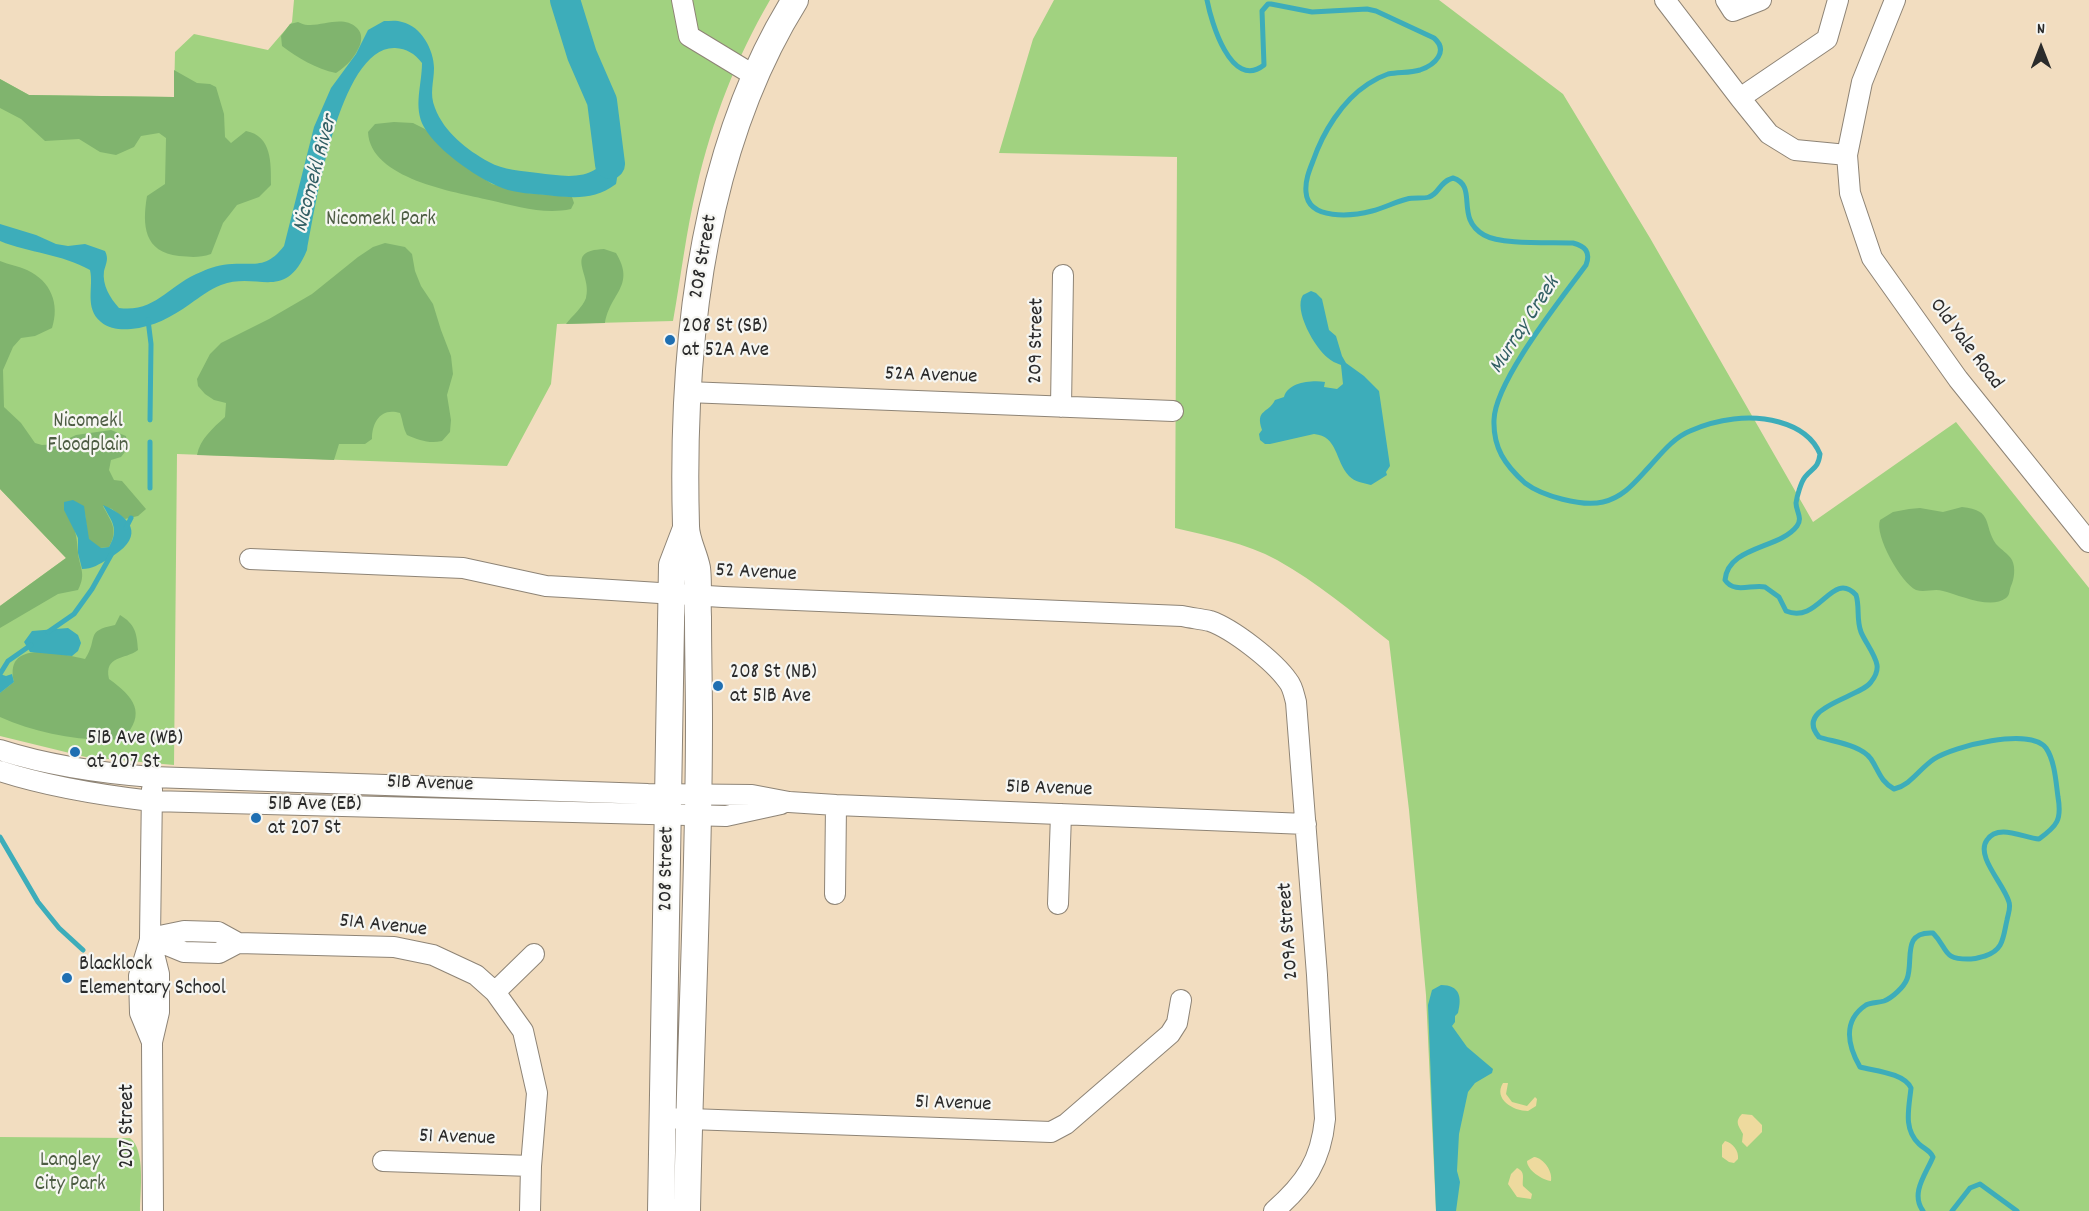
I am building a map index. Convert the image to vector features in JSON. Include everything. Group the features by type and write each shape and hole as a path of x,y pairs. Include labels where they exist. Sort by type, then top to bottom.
{"main road":[{"name":"208 Street","path":"687,1211 698,805 697,568 686,531 687,392 698,291 726,157 754,76 795,0"},
{"name":"208 Street","path":"661,1211 672,565 686,531"}],"street":[{"path":"682,0 689,36 754,76"},
{"path":"1665,0 1770,134 1795,150 1847,155"},
{"path":"1727,10 1761,0"},
{"path":"1740,98 1827,39 1838,0"},
{"name":"Old Yale Road","path":"1895,0 1862,82 1847,155 1850,193 1872,258 1958,378 2089,542"},
{"name":"209 Street","path":"1061,407 1063,275"},
{"name":"52A Avenue","path":"687,392 1173,411"},
{"name":"52 Avenue","path":"250,559 464,568 546,586 697,595 1182,616 1210,621 1253,648"},
{"name":"209A Street","path":"1253,648 1280,672 1293,690 1296,702 1318,986 1325,1119 1323,1138 1316,1160 1297,1190 1274,1211"},
{"name":"51B Avenue","path":"0,750 39,762 124,775 669,805"},
{"name":"51B Avenue","path":"0,771 35,783 151,801 698,805 726,816 789,802 1306,824"},
{"name":"207 Street","path":"152,777 150,938 159,974 159,1012 152,1042 153,1211"},
{"path":"835,894 836,805"},
{"path":"1058,904 1061,814"},
{"name":"51A Avenue","path":"150,938 195,931 218,932 238,943 394,947 433,955 476,975 495,992 523,1031 537,1093 530,1211"},
{"path":"495,992 534,954"},
{"name":"51 Avenue","path":"662,1118 1042,1133 1051,1131 1066,1124 1170,1034 1177,1023 1181,1000"},
{"name":"51 Avenue","path":"383,1161 531,1166"}],"green space":[{"name":"Nicomekl Park","path":"294,0 770,0 746,44 726,90 710,138 693,203 673,321 557,324 551,384 507,466 177,454 174,765 86,757 0,736 0,606 66,558 0,489 0,79 29,95 174,97 175,52 194,34 268,50 292,22"},
{"path":"1054,0 1439,0 1563,94 1650,238 1813,522 1956,422 2089,588 2089,1211 1436,1211 1426,995 1409,810 1389,641 1321,588 1277,560 1240,545 1175,528 1177,157 999,153 1033,39"},
{"path":"298,22 308,25 340,22 352,24 360,32 360,45 350,61 336,73 321,69 282,46 281,36 290,24"},
{"path":"174,70 197,83 216,87 224,114 225,137 231,143 246,131 255,134 265,144 270,160 271,185 259,197 237,205 223,223 211,254 203,256 187,257 167,254 152,243 148,236 145,217 147,196 165,184 166,138 159,133 141,136 134,147 116,155 100,152 79,139 45,141 21,119 0,108 0,79 29,95 174,97"},
{"path":"413,123 425,129 460,163 492,184 527,193 572,197 574,203 571,209 561,211 530,209 456,193 416,181 383,161 372,148 368,132 375,124"},
{"path":"385,243 405,247 412,254 415,271 421,286 433,304 451,356 453,374 447,395 451,420 450,432 442,441 420,440 407,435 400,413 388,412 379,417 376,422 372,439 365,444 339,444 334,460 197,455 204,439 225,417 226,403 214,400 198,386 197,379 210,354 221,343 312,294 358,257 373,247"},
{"path":"604,249 616,253 623,274 623,282 605,323 566,324 586,298 586,281 582,266 584,254"},
{"name":"Nicomekl Floodplain","path":"0,261 27,270 42,280 52,294 55,310 52,328 35,336 21,338 13,347 3,370 4,407 21,423 35,443 42,445 57,444 76,435 111,430 126,436 128,448 121,457 111,460 109,470 114,480 122,481 146,509 138,516 125,519 112,509 103,506 114,530 109,547 100,548 88,539 85,514 74,528 82,574 78,590 58,594 0,628 0,606 66,558 0,489"},
{"path":"1962,507 1979,511 1983,515 1996,544 2012,560 2013,581 2008,596 2000,601 1984,602 1940,590 1916,590 1896,569 1885,547 1879,527 1880,520 1893,512 1920,508 1943,512"},
{"path":"120,615 129,622 134,630 138,650 117,659 108,671 109,679 131,699 136,713 130,730 123,739 60,736 0,717 0,693 14,682 13,668 17,659 26,654 50,652 85,659 96,633 105,627 115,625"},
{"name":"Langley City Park","path":"0,1137 130,1138 135,1144 140,1161 140,1211 0,1211"}],"sand":[{"path":"1503,1083 1508,1083 1506,1094 1512,1102 1527,1106 1535,1097 1536,1106 1528,1111 1516,1109 1506,1103 1501,1094"},
{"path":"1742,1114 1752,1115 1762,1125 1762,1132 1747,1147 1742,1142 1743,1134 1738,1124 1738,1119"},
{"path":"1725,1141 1733,1145 1736,1150 1738,1159 1734,1163 1722,1157 1722,1145"},
{"path":"1534,1157 1547,1166 1551,1174 1551,1181 1539,1177 1529,1168 1527,1161"},
{"path":"1517,1168 1523,1174 1523,1186 1532,1194 1531,1199 1517,1197 1508,1184 1511,1174"}],"water":[{"path":"384,21 409,24 425,40 432,54 434,73 432,93 435,108 450,132 473,152 494,165 519,171 560,176 583,175 596,169 598,163 594,123 608,125 617,162 616,184 594,195 562,197 508,190 473,173 439,146 424,127 419,112 422,63 410,52 395,48 375,54 359,73 345,100 324,168 307,250 299,266 280,281 247,281 221,285 162,321 139,328 111,328 101,322 93,310 90,270 68,260 0,241 0,224 56,244 68,246 85,244 105,251 107,259 104,271 105,286 119,308 132,308 153,302 190,277 220,265 255,264 267,261 284,246 314,127 331,88 356,54 368,30"},
{"path":"1311,291 1322,299 1329,330 1336,336 1346,363 1379,391 1390,466 1386,472 1387,475 1371,485 1356,481 1349,476 1332,444 1322,436 1314,434 1270,444 1265,444 1260,440 1261,415 1275,400 1284,397 1290,388 1314,381 1325,382 1324,387 1337,389 1343,384 1341,365 1331,360 1317,346 1303,319 1301,302 1303,295"},
{"path":"73,500 84,506 89,539 101,548 109,547 114,535 113,525 103,505 129,523 131,537 127,544 119,552 96,566 82,569 78,553 78,538 64,510 64,502"},
{"path":"68,628 78,635 81,643 78,651 72,656 30,652 24,642 32,631"},
{"path":"0,674 6,676 12,674 14,682 0,693"},
{"path":"1441,985 1452,987 1458,993 1460,1002 1458,1013 1452,1026 1467,1047 1493,1069 1492,1073 1475,1083 1468,1092 1459,1134 1457,1171 1460,1182 1456,1211 1436,1211 1428,1005 1432,990"}],"waterway":[{"name":"Nicomekl River","path":"565,0 582,55 602,101 610,164"},
{"name":"Murray Creek","path":"1207,0 1218,37 1225,50 1242,69 1252,71 1264,65 1262,11 1268,4 1312,12 1367,9 1376,11 1434,38 1438,43 1440,53 1431,65 1412,72 1388,74 1378,78 1350,99 1334,118 1317,150 1306,184 1306,192 1314,208 1333,214 1364,213 1407,199 1429,197 1445,182 1453,178 1461,182 1465,188 1470,220 1475,228 1484,235 1514,242 1573,243 1586,250 1588,256 1586,265 1531,340 1505,384 1497,403 1494,430 1498,447 1506,463 1525,483 1541,492 1574,502 1603,502 1617,497 1629,488 1678,438 1700,427 1745,418 1779,422 1792,427 1809,438 1820,454 1816,465 1805,477 1799,489 1796,503 1799,523 1789,534 1735,560 1728,569 1725,580 1738,588 1765,587 1779,597 1786,611 1797,613 1807,611 1840,588 1847,589 1856,595 1860,627 1876,661 1877,672 1865,688 1821,711 1815,718 1813,727 1819,737 1854,747 1867,754 1883,779 1894,789 1910,780 1934,759 1974,744 2025,739 2037,742 2046,748 2056,779 2059,805 2057,822 2039,839 2004,832 1992,835 1984,847 1987,862 2010,904 1999,946 1985,956 1961,959 1950,955 1933,933 1916,937 1911,948 1909,972 1903,985 1887,1000 1870,1003 1858,1011 1850,1026 1852,1051 1860,1067 1896,1076 1911,1088 1908,1111 1911,1132 1919,1144 1933,1157 1919,1190 1919,1204 1923,1211"},
{"path":"148,320 151,344 150,420"},
{"path":"150,442 150,488"},
{"path":"126,528 131,518"},
{"path":"48,632 74,614 92,589 111,555"},
{"path":"0,674 8,661 31,645"},
{"path":"0,837 38,902 59,928 83,950"},
{"name":"Murray Creek","path":"1952,1211 1970,1188 1980,1184 2017,1211"}],"place":[{"name":"208 St (SB) at 52A Ave","path":"670,340"},
{"name":"208 St (NB) at 51B Ave","path":"718,686"},
{"name":"51B Ave (WB) at 207 St","path":"75,752"},
{"name":"51B Ave (EB) at 207 St","path":"256,818"},
{"name":"Blacklock Elementary School","path":"67,978"}]}
